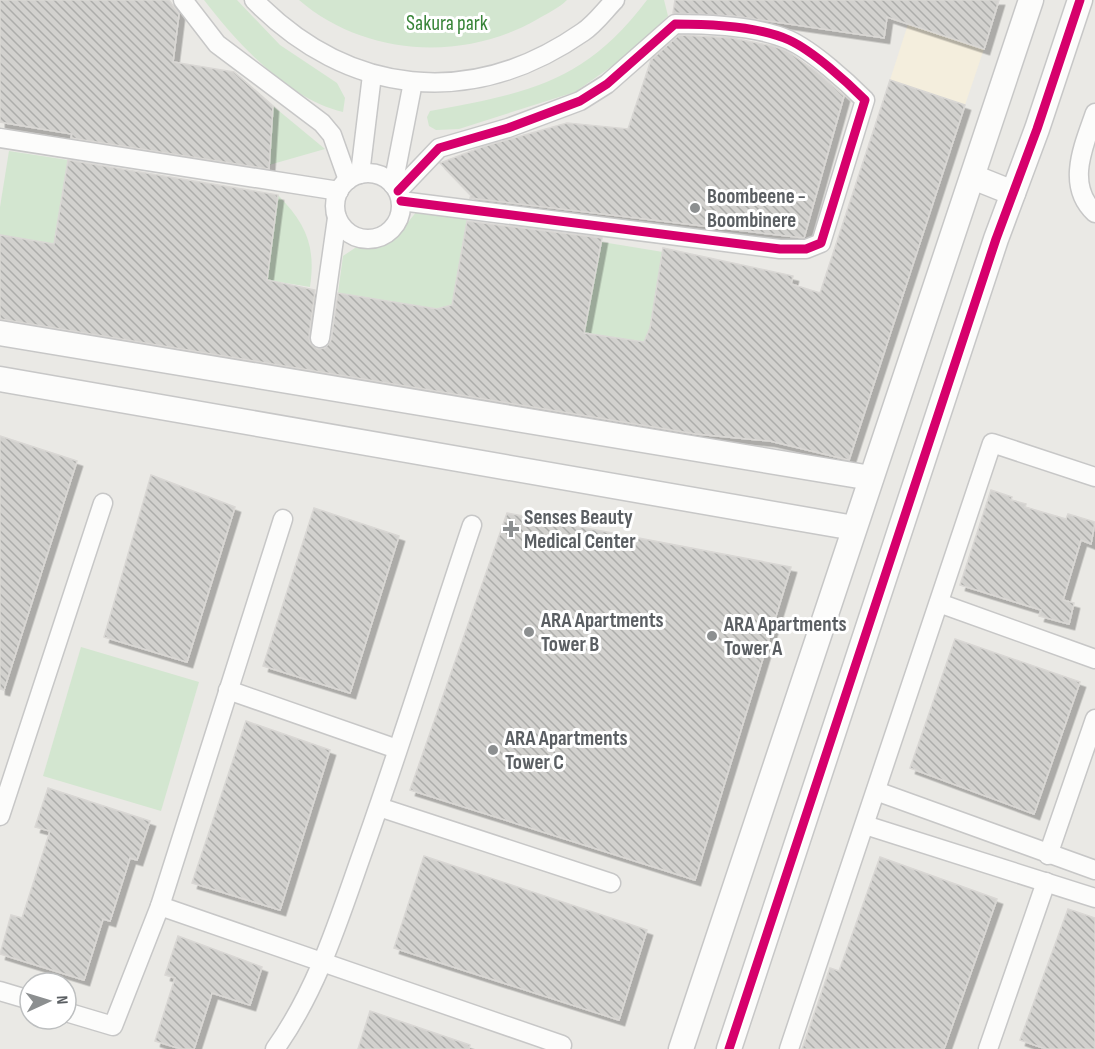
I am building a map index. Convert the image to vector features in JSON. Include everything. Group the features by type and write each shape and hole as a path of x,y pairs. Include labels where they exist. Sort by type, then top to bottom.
{"street":[{"path":"183,0 217,44 322,123 332,135 349,182"},
{"path":"254,0 281,28 324,56 372,75 413,82 474,80 532,62 584,31 615,0"},
{"path":"681,1049 1031,0"},
{"path":"729,1049 1013,193 1080,0"},
{"path":"0,138 349,182 383,176 397,192 780,249 806,249 821,243 865,100 837,74 789,40 726,25 675,24 608,84 580,101 508,128 439,148 397,192"},
{"path":"320,338 337,218 335,206 349,182 372,75"},
{"path":"337,218 352,235 373,239 383,236 398,221 397,192 413,82"},
{"path":"1095,112 1078,162 1083,196 1095,213"},
{"path":"973,177 1013,193"},
{"path":"0,333 871,478"},
{"path":"0,379 854,528"},
{"path":"789,1049 992,443 1095,477"},
{"path":"0,816 103,503"},
{"path":"78,1016 113,1026 159,906 283,519"},
{"path":"275,1049 292,1025 324,960 379,807 472,525"},
{"path":"939,603 1095,658"},
{"path":"228,690 397,749"},
{"path":"1048,855 1095,719"},
{"path":"876,791 1048,855 1095,870"},
{"path":"379,807 610,883"},
{"path":"865,825 1095,898"},
{"path":"988,1049 1046,882"},
{"path":"159,906 324,960 562,1045"},
{"path":"0,991 18,996"}],"shaded area":[{"path":"908,24 984,49 965,105 890,80"}],"green space":[{"path":"204,0 237,0 280,45 337,83 345,98 343,112 323,106 284,83 248,51"},
{"name":"Sakura park","path":"299,0 567,0 536,20 507,33 477,42 446,47 414,47 383,42 353,33 325,19"},
{"path":"647,0 664,0 668,16 628,55 575,92 459,129 436,130 429,126 427,117 430,111 524,90 576,67 600,50 624,28"},
{"path":"273,106 325,149 269,165"},
{"path":"9,151 68,160 54,244 0,235 0,207"},
{"path":"278,195 296,216 307,236 311,259 310,287 267,280"},
{"path":"417,211 467,219 451,311 338,293 343,256 358,246 380,245 393,241"},
{"path":"602,242 663,252 648,343 584,333"},
{"path":"81,647 199,682 161,811 43,776"}],"building":[{"path":"0,0 169,0 179,14 173,62 234,72 273,106 269,169 71,138 72,134 0,122"},
{"path":"675,0 999,0 984,49 887,17 884,38 734,16 673,13"},
{"path":"679,35 732,38 787,51 817,72 844,96 804,238 470,198 471,195 440,163 482,147 567,123 628,129 651,60"},
{"path":"890,80 965,105 849,460 770,441 696,434 0,319 0,235 54,244 68,160 278,195 267,280 315,290 309,337 310,343 318,349 325,348 331,340 338,293 437,309 452,305 467,221 602,238 584,333 644,342 650,328 663,248 793,276 791,284 820,293"},
{"path":"0,436 77,461 4,690 0,689"},
{"path":"151,475 235,507 187,662 104,637"},
{"path":"991,490 1012,497 1011,500 1026,504 1025,507 1066,519 1068,514 1095,522 1091,544 1081,540 1063,600 1074,603 1069,624 1039,616 1041,610 960,585"},
{"path":"314,508 399,536 350,693 263,666"},
{"path":"507,513 791,567 695,880 410,790"},
{"path":"955,639 1080,682 1034,814 910,768"},
{"path":"246,721 330,750 280,910 192,883"},
{"path":"48,788 150,821 137,860 130,858 110,921 103,919 84,980 78,978 78,971 55,971 0,954 11,915 22,918 50,831 35,827"},
{"path":"424,856 647,930 619,1020 394,948"},
{"path":"880,857 997,899 944,1049 802,1049 830,968 839,971"},
{"path":"1068,909 1095,918 1095,1049 1046,1049 1020,1040"},
{"path":"178,936 262,967 250,1005 212,993 194,1049 181,1049 155,1041 175,978 165,975"},
{"path":"370,1011 470,1045 469,1049 358,1049"}],"cycle path":[{"path":"729,1049 996,239 1037,129 1080,0"},
{"path":"398,191 439,148 508,128 580,101 607,84 675,24 717,25 777,35 819,59 865,100 821,243 806,249 780,249 401,201"}],"place":[{"name":"Boombeene - Boombinere","path":"695,208"},
{"name":"Senses Beauty Medical Center","path":"511,529"},
{"name":"ARA Apartments Tower B","path":"529,632"},
{"name":"ARA Apartments Tower A","path":"712,636"},
{"name":"ARA Apartments Tower C","path":"493,750"}]}
